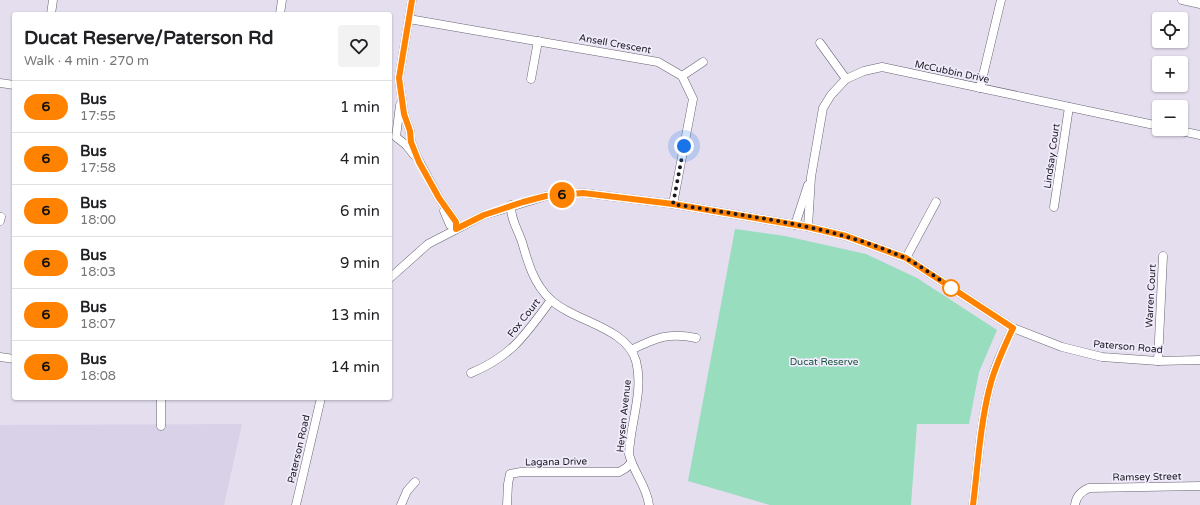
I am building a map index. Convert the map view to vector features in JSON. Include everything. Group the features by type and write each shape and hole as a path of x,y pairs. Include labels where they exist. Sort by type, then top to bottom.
{"street":[{"path":"51,12 53,0"},
{"path":"280,12 282,0"},
{"path":"412,0 399,78 404,114 419,162 439,198 456,222 456,229"},
{"path":"980,88 1001,0"},
{"path":"1182,0 1200,4"},
{"name":"Ansell Crescent","path":"409,19 658,62 682,76"},
{"path":"531,79 538,41"},
{"path":"820,43 846,79"},
{"path":"673,204 693,99 682,76 703,62"},
{"name":"McCubbin Drive","path":"795,225 810,177 823,108 830,95 846,79 864,71 882,67 1152,125"},
{"path":"0,83 12,85"},
{"path":"400,91 394,130 396,137 419,162"},
{"name":"Lindsay Court","path":"1054,207 1069,107"},
{"path":"394,130 400,126 408,127"},
{"path":"1188,132 1200,135"},
{"path":"392,140 405,141 410,136"},
{"name":"McCubbin Drive","path":"808,227 810,177"},
{"name":"Paterson Road","path":"392,276 428,244 484,215 511,205 546,196 583,193 673,204 808,227 846,236 906,258 1013,328 1062,347 1102,357 1158,361 1200,360"},
{"path":"906,258 936,202"},
{"name":"Heysen Avenue","path":"511,205 516,211 520,236 534,276 543,291 551,300 566,312 586,322 606,329 620,338 631,350 636,360 638,389 629,454 631,463 648,496 649,505"},
{"name":"Warren Court","path":"1158,361 1163,256"},
{"name":"Fox Court","path":"471,373 489,365 518,343 551,300"},
{"path":"973,505 982,423 990,384 1001,353 1013,328"},
{"path":"631,350 656,338 680,335 696,338"},
{"path":"0,357 12,359"},
{"path":"160,400 161,426"},
{"name":"Paterson Road","path":"296,505 321,400"},
{"name":"Lagana Drive","path":"507,505 510,474 521,472 610,471 624,463 631,463"},
{"path":"401,505 407,491 414,482"},
{"name":"Ramsey Street","path":"1075,505 1081,493 1085,490 1094,488 1200,486"}],"shaded area":[{"path":"242,424 224,505 0,505 0,425"}],"green space":[{"name":"Ducat Reserve","path":"735,229 785,236 866,254 917,278 997,330 979,372 969,424 917,424 911,505 770,505 688,481"}],"bus line":[{"name":"6","path":"412,0 399,78 404,114 410,129 411,142 419,162 439,198 456,222 456,229 484,215 511,205 546,196 583,193 673,204 808,227 846,236 906,258 1013,328 1001,353 990,384 982,423 973,505"}],"route":[{"path":"684,146 673,204 808,227 846,236 906,258 953,289 951,288"}]}
